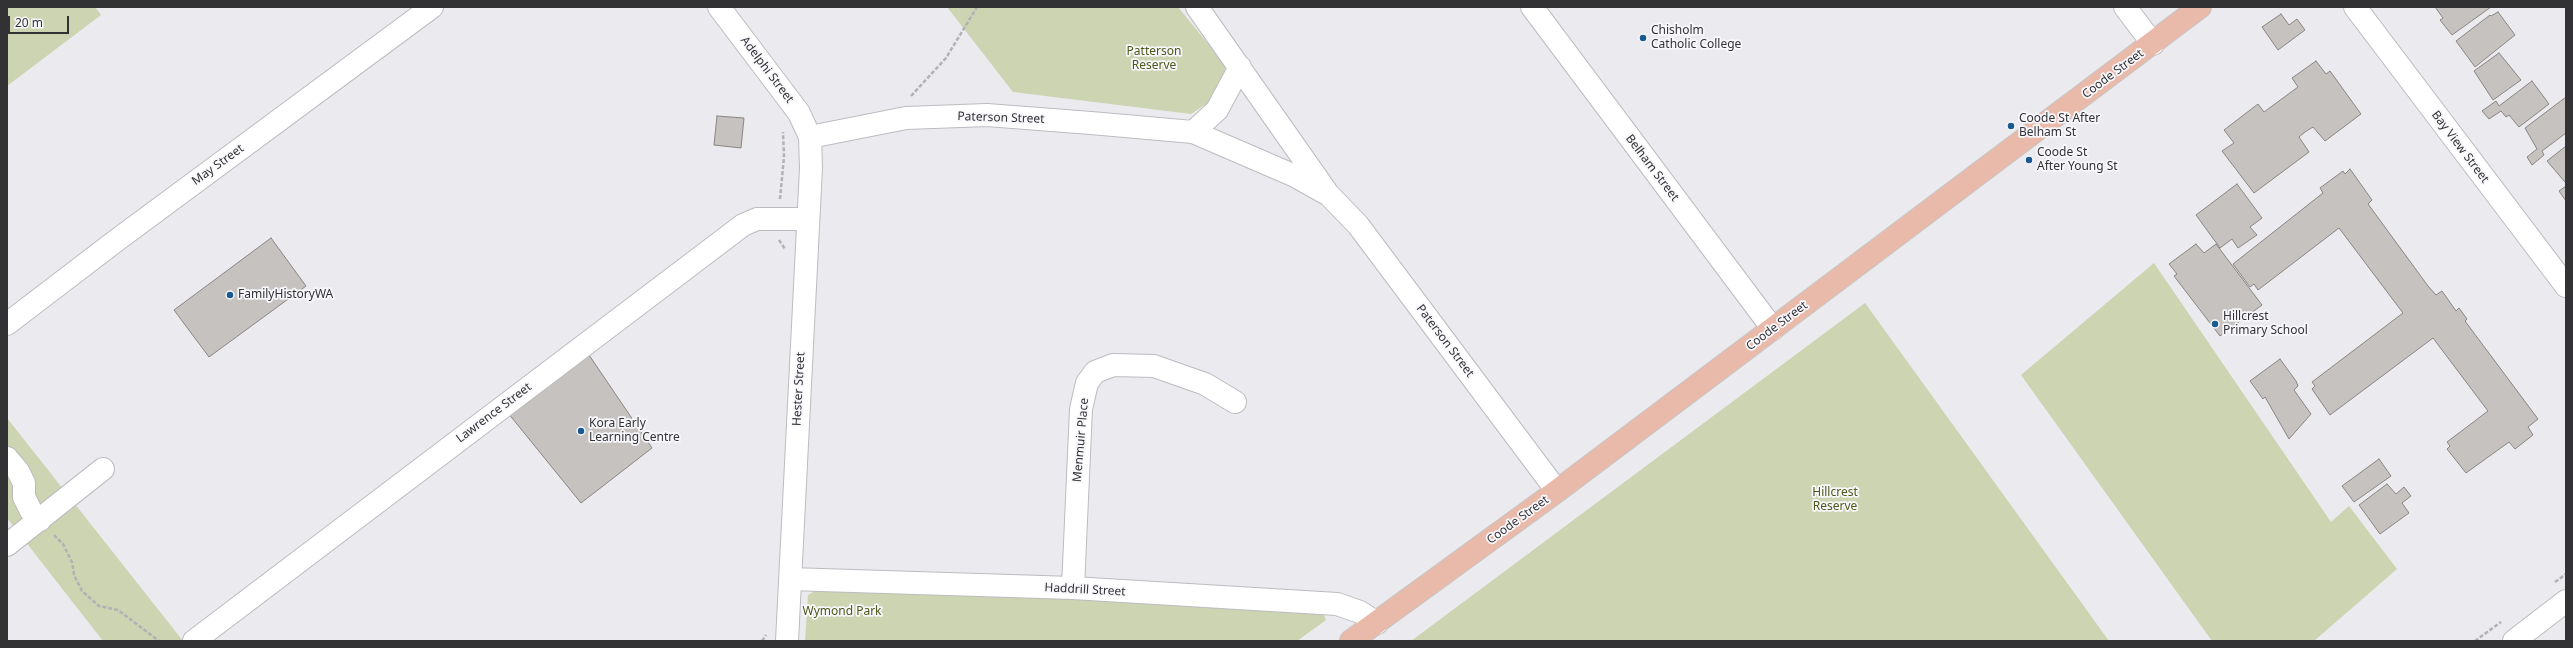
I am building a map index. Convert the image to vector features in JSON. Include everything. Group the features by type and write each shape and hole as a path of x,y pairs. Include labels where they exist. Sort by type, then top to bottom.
{"main road":[{"name":"Coode Street","path":"1351,641 1557,491 2200,7"}],"street":[{"name":"May Street","path":"7,324 117,240 432,7"},
{"name":"Adelphi Street","path":"719,7 799,113 810,137"},
{"name":"Paterson Street","path":"1197,7 1329,195 1358,225 1557,491"},
{"name":"Belham Street","path":"1532,7 1772,329"},
{"path":"2125,7 2152,44"},
{"name":"Bay View Street","path":"2355,7 2566,286"},
{"path":"1193,132 1216,110 1240,67"},
{"name":"Paterson Street","path":"810,137 906,118 987,115 1193,132 1295,176 1329,195"},
{"name":"Hester Street","path":"787,641 810,137"},
{"name":"Lawrence Street","path":"194,641 743,224 757,219 807,219"},
{"name":"Menmuir Place","path":"1073,588 1081,409 1087,383 1095,372 1113,365 1154,366 1205,384 1235,402"},
{"path":"7,458 24,483 24,497 31,511 40,520"},
{"path":"7,546 103,469"},
{"name":"Haddrill Street","path":"790,579 1073,588 1337,604 1360,612 1377,622"},
{"path":"2514,641 2566,602"}],"path":[{"path":"906,118 904,103 946,58 977,7"},
{"path":"40,520 63,544 72,562 74,575 82,591 98,606 118,610 159,641"}],"green space":[{"path":"7,7 95,7 101,15 7,86"},
{"name":"Patterson Reserve","path":"947,7 1178,7 1226,66 1215,98 1191,114 1013,92"},
{"path":"2154,263 2331,522 2349,506 2397,569 2314,641 2212,641 2021,375"},
{"name":"Hillcrest Reserve","path":"1865,303 2109,641 1411,641"},
{"path":"7,418 183,641 103,641 7,518"},
{"name":"Wymond Park","path":"830,583 1319,604 1326,620 1297,641 805,641 808,595"}],"building":[{"path":"2435,7 2491,7 2452,35 2440,20 2443,18"},
{"path":"2498,12 2515,35 2475,67 2456,41 2490,15 2491,16"},
{"path":"2281,14 2289,25 2297,19 2305,30 2278,50 2262,27"},
{"path":"2499,53 2521,80 2493,100 2474,71"},
{"path":"2316,61 2326,74 2330,71 2361,114 2325,141 2313,127 2305,132 2299,137 2309,152 2254,193 2222,151 2234,143 2224,130 2258,104 2264,112 2298,87 2292,78"},
{"path":"2532,81 2549,104 2519,127 2509,115 2506,117 2501,111 2489,119 2482,111 2496,101 2499,106"},
{"path":"2566,97 2566,133 2542,151 2544,155 2532,165 2527,157 2537,149 2525,128"},
{"path":"717,116 744,118 741,148 714,145"},
{"path":"2566,146 2566,181 2565,182 2547,161"},
{"path":"2350,169 2372,200 2368,204 2428,286 2436,295 2442,291 2456,311 2459,308 2467,319 2465,321 2538,419 2528,427 2533,435 2515,449 2509,442 2466,473 2447,449 2450,446 2447,442 2488,411 2433,338 2330,415 2312,389 2315,386 2312,382 2403,313 2339,228 2258,290 2254,284 2250,287 2233,264 2323,193 2320,188 2343,171 2345,174"},
{"path":"2237,184 2262,218 2250,227 2257,235 2238,248 2232,239 2220,248 2196,215"},
{"path":"2566,186 2566,201 2559,191"},
{"path":"271,238 306,286 209,357 174,310"},
{"path":"2196,244 2204,253 2216,244 2262,305 2220,336 2174,276 2177,274 2169,264"},
{"name":"Kora Early Learning Centre","path":"587,352 652,448 581,503 508,413"},
{"path":"2280,359 2296,381 2298,386 2294,390 2311,414 2289,439 2265,397 2263,399 2250,381"},
{"path":"2379,459 2391,476 2354,502 2342,486"},
{"path":"2387,484 2396,494 2404,487 2411,496 2402,503 2409,513 2380,534 2359,505"}],"place":[{"name":"Chisholm Catholic College","path":"1643,38"},
{"name":"Coode St After Belham St","path":"2011,126"},
{"name":"Coode St After Young St","path":"2029,160"},
{"name":"FamilyHistoryWA","path":"230,295"},
{"name":"Hillcrest Primary School","path":"2215,324"},
{"name":"Kora Early Learning Centre","path":"581,431"}]}
